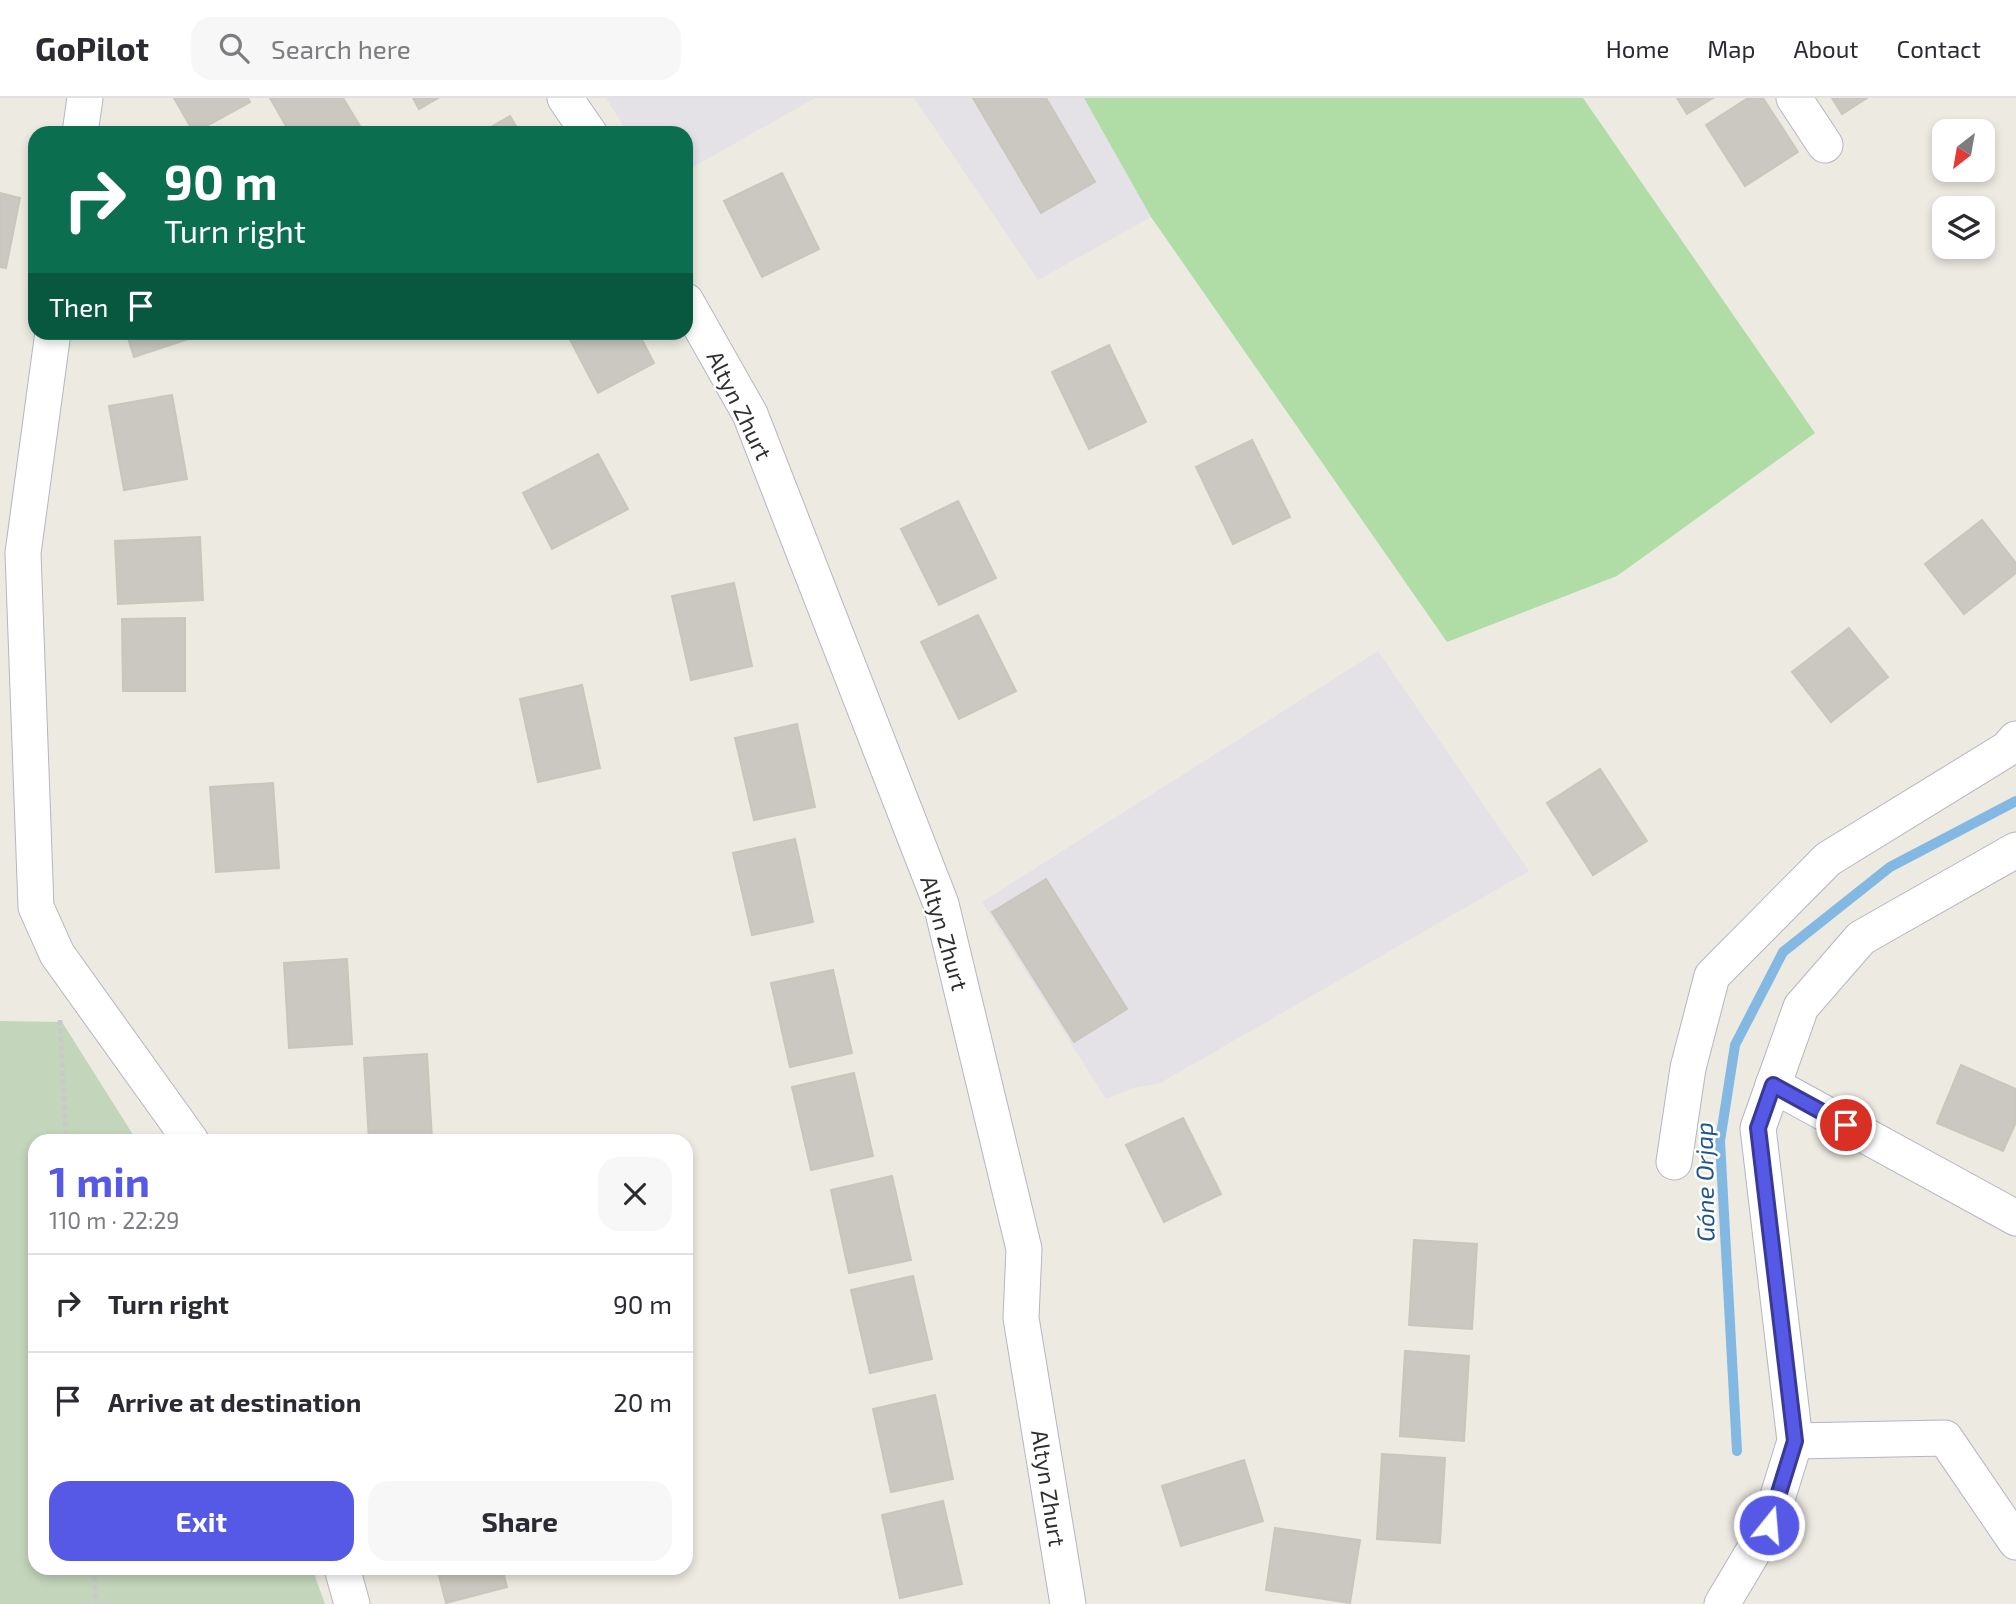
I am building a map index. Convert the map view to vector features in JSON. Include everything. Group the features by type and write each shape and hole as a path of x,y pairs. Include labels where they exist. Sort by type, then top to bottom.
{"street":[{"path":"81,126 85,98"},
{"path":"565,98 584,126"},
{"path":"1794,98 1825,145"},
{"name":"Altyn Zhurt","path":"693,313 750,414 941,904 1024,1249 1021,1318 1068,1604"},
{"path":"52,340 23,553 36,907 57,954 186,1134"},
{"path":"1674,1162 1688,1068 1712,976 1828,859 2007,748 2016,739"},
{"path":"1722,1604 1769,1525 1795,1441 1758,1128 1801,1007 1861,938 2016,850"},
{"path":"1773,1085 2016,1218"},
{"path":"1795,1441 1945,1438 2016,1542"},
{"path":"344,1575 352,1604"}],"path":[{"path":"59,1007 66,1134"},
{"path":"94,1575 96,1604"}],"shaded area":[{"path":"606,98 815,98 693,167 693,126 624,126"},
{"path":"914,98 1084,98 1151,217 1038,280"},
{"path":"1378,651 1529,871 1160,1083 1133,1088 1106,1099 982,902"}],"green space":[{"path":"1084,98 1583,98 1815,433 1617,576 1447,642 1151,217"},
{"path":"0,1021 62,1022 133,1134 28,1134 28,1575 315,1575 325,1604 0,1604"}],"building":[{"path":"174,98 248,98 250,102 207,126 190,126"},
{"path":"270,98 343,98 360,126 286,126"},
{"path":"413,98 438,98 419,109"},
{"path":"973,98 1046,98 1095,182 1041,213"},
{"path":"1677,98 1713,98 1687,114"},
{"path":"1748,98 1763,98 1798,152 1745,186 1706,125"},
{"path":"1832,98 1867,98 1842,114"},
{"path":"510,116 516,126 493,126"},
{"path":"782,173 819,249 762,277 724,201"},
{"path":"0,193 20,198 6,268 0,267"},
{"path":"129,340 185,340 134,357"},
{"path":"570,340 642,340 654,363 598,393"},
{"path":"1109,345 1146,422 1089,449 1052,372"},
{"path":"172,395 187,479 124,490 109,406"},
{"path":"1252,440 1290,517 1233,544 1196,467"},
{"path":"598,454 628,509 552,549 523,493"},
{"path":"958,501 996,578 939,605 901,529"},
{"path":"1982,520 2016,563 2016,573 1964,614 1925,564"},
{"path":"200,537 203,600 118,604 115,541"},
{"path":"734,583 752,666 691,680 672,596"},
{"path":"978,615 1016,691 959,719 921,642"},
{"path":"185,618 185,691 123,691 122,619"},
{"path":"1849,628 1888,677 1831,722 1792,672"},
{"path":"582,685 600,768 538,782 520,699"},
{"path":"797,724 815,807 754,820 735,738"},
{"path":"1600,769 1647,841 1593,875 1547,803"},
{"path":"273,783 279,868 216,872 210,787"},
{"path":"795,839 813,922 752,935 733,853"},
{"path":"1046,879 1127,1009 1074,1042 992,912"},
{"path":"347,959 352,1044 289,1048 284,963"},
{"path":"833,970 852,1053 790,1067 771,983"},
{"path":"427,1054 432,1134 369,1134 364,1058"},
{"path":"1961,1065 2016,1089 2016,1122 2003,1151 1937,1123"},
{"path":"854,1073 873,1156 811,1170 792,1087"},
{"path":"1183,1118 1221,1194 1164,1222 1126,1145"},
{"path":"892,1176 911,1260 849,1273 831,1190"},
{"path":"1414,1240 1477,1244 1472,1329 1409,1325"},
{"path":"913,1276 932,1359 870,1373 851,1290"},
{"path":"1405,1351 1469,1356 1464,1441 1400,1436"},
{"path":"935,1395 953,1479 891,1492 873,1409"},
{"path":"1382,1454 1445,1458 1440,1543 1377,1539"},
{"path":"1244,1460 1263,1521 1181,1546 1162,1486"},
{"path":"943,1501 962,1584 900,1598 882,1515"},
{"path":"1275,1528 1360,1540 1350,1603 1266,1590"},
{"path":"439,1575 504,1575 507,1587 446,1603"}],"waterway":[{"name":"Góne Orjap","path":"1737,1451 1720,1141 1735,1045 1783,952 1890,867 2016,801"}],"route":[{"path":"1769,1525 1795,1441 1758,1128 1773,1085 1846,1125"}]}
